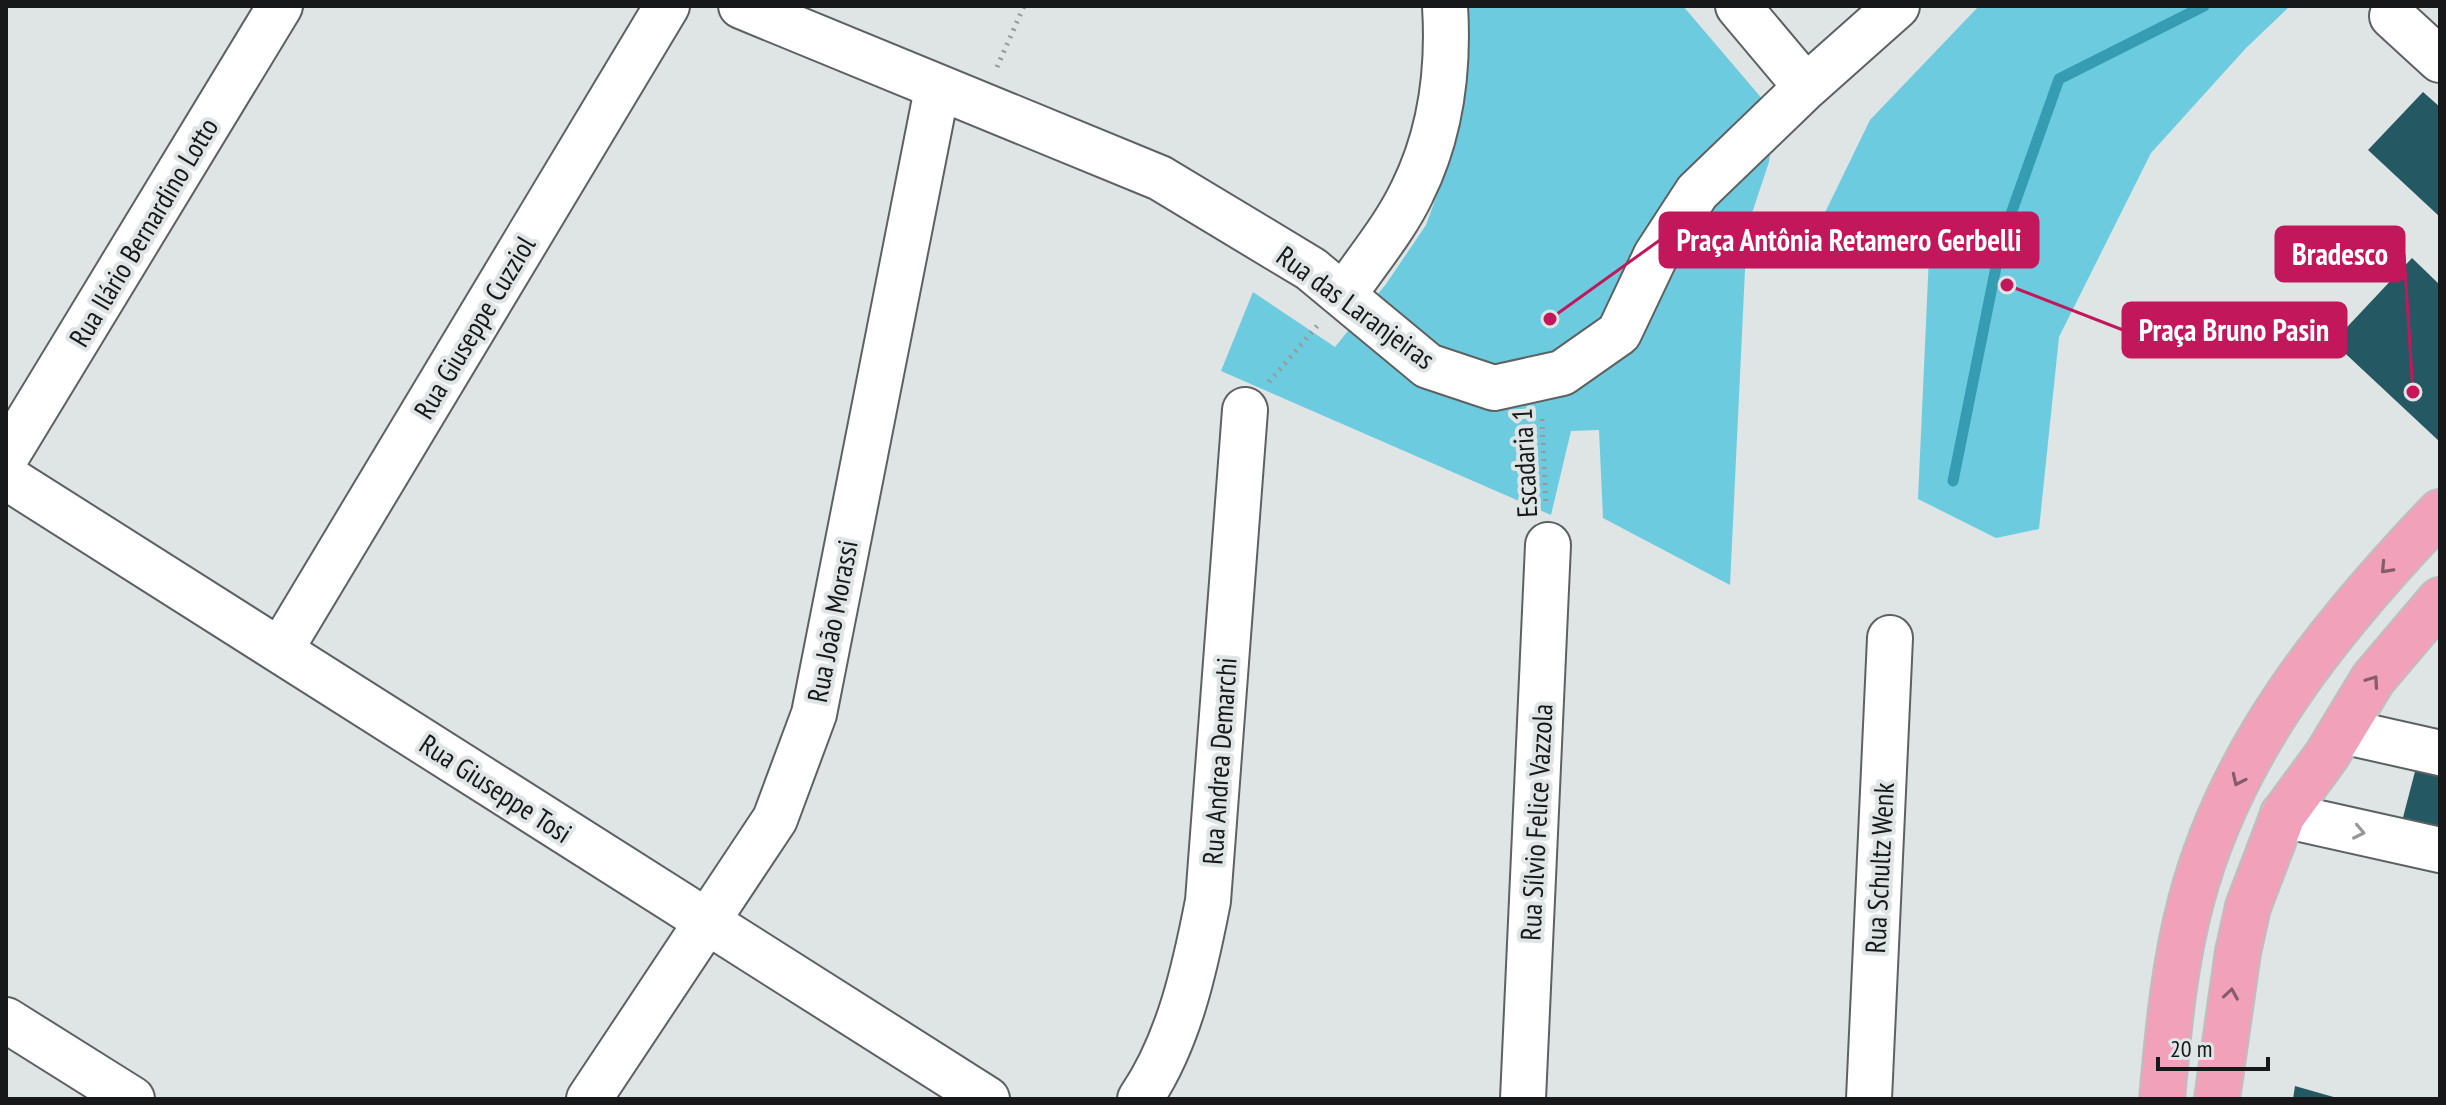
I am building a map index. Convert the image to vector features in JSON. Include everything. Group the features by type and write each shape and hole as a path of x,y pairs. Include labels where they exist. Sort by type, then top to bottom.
{"main road":[{"path":"2162,1099 2179,954 2191,900 2220,819 2260,734 2312,656 2373,583 2440,512"},
{"path":"2217,1099 2238,952 2248,907 2283,815 2342,731 2373,679 2440,600"}],"street":[{"name":"Rua Ilário Bernardino Lotto","path":"6,457 280,6"},
{"name":"Rua Giuseppe Cuzziol","path":"281,649 667,6"},
{"name":"Rua das Laranjeiras","path":"741,6 1160,178 1311,269 1428,366 1494,388 1562,373 1619,333 1656,255 1697,192 1806,87 1897,6"},
{"path":"1344,295 1412,193 1438,119 1448,53 1445,6"},
{"path":"1738,6 1806,87"},
{"path":"2392,16 2440,60"},
{"name":"Rua João Morassi","path":"589,1099 775,819 814,714 937,89"},
{"name":"Rua Andrea Demarchi","path":"1140,1099 1170,1037 1193,975 1208,901 1245,410"},
{"name":"Rua Giuseppe Tosi","path":"6,477 987,1099"},
{"name":"Rua Sílvio Felice Vazzola","path":"1523,1099 1548,545"},
{"name":"Rua Schultz Wenk","path":"1869,1099 1890,638"},
{"path":"2342,731 2440,753"},
{"path":"2283,815 2440,850"},
{"path":"6,1020 132,1099"}],"path":[{"path":"980,104 1024,6"},
{"path":"1245,410 1344,295"},
{"name":"Escadaria 1","path":"1540,378 1548,545"}],"shaded area":[{"path":"1463,6 1683,6 1776,115 1769,162 1747,228 1730,585 1603,518 1599,430 1571,431 1551,515 1221,371 1253,292 1335,347 1386,284 1426,225 1450,159 1469,61"},
{"path":"1979,6 2290,6 2246,48 2151,153 2059,337 2039,529 1996,538 1918,499 1930,234 1816,231 1870,120"}],"building":[{"path":"2423,92 2440,107 2440,217 2368,150"},
{"path":"2412,258 2440,285 2440,442 2333,342"},
{"path":"2418,760 2440,766 2440,839 2400,829"},
{"path":"2295,1086 2337,1098 2337,1099 2293,1099"}],"waterway":[{"path":"1953,481 2001,242 2059,79 2204,6"}],"place":[{"name":"Praça Bruno Pasin","path":"2007,285"},
{"name":"Praça Antônia Retamero Gerbelli","path":"1550,319"},
{"name":"Bradesco","path":"2413,392"}]}
